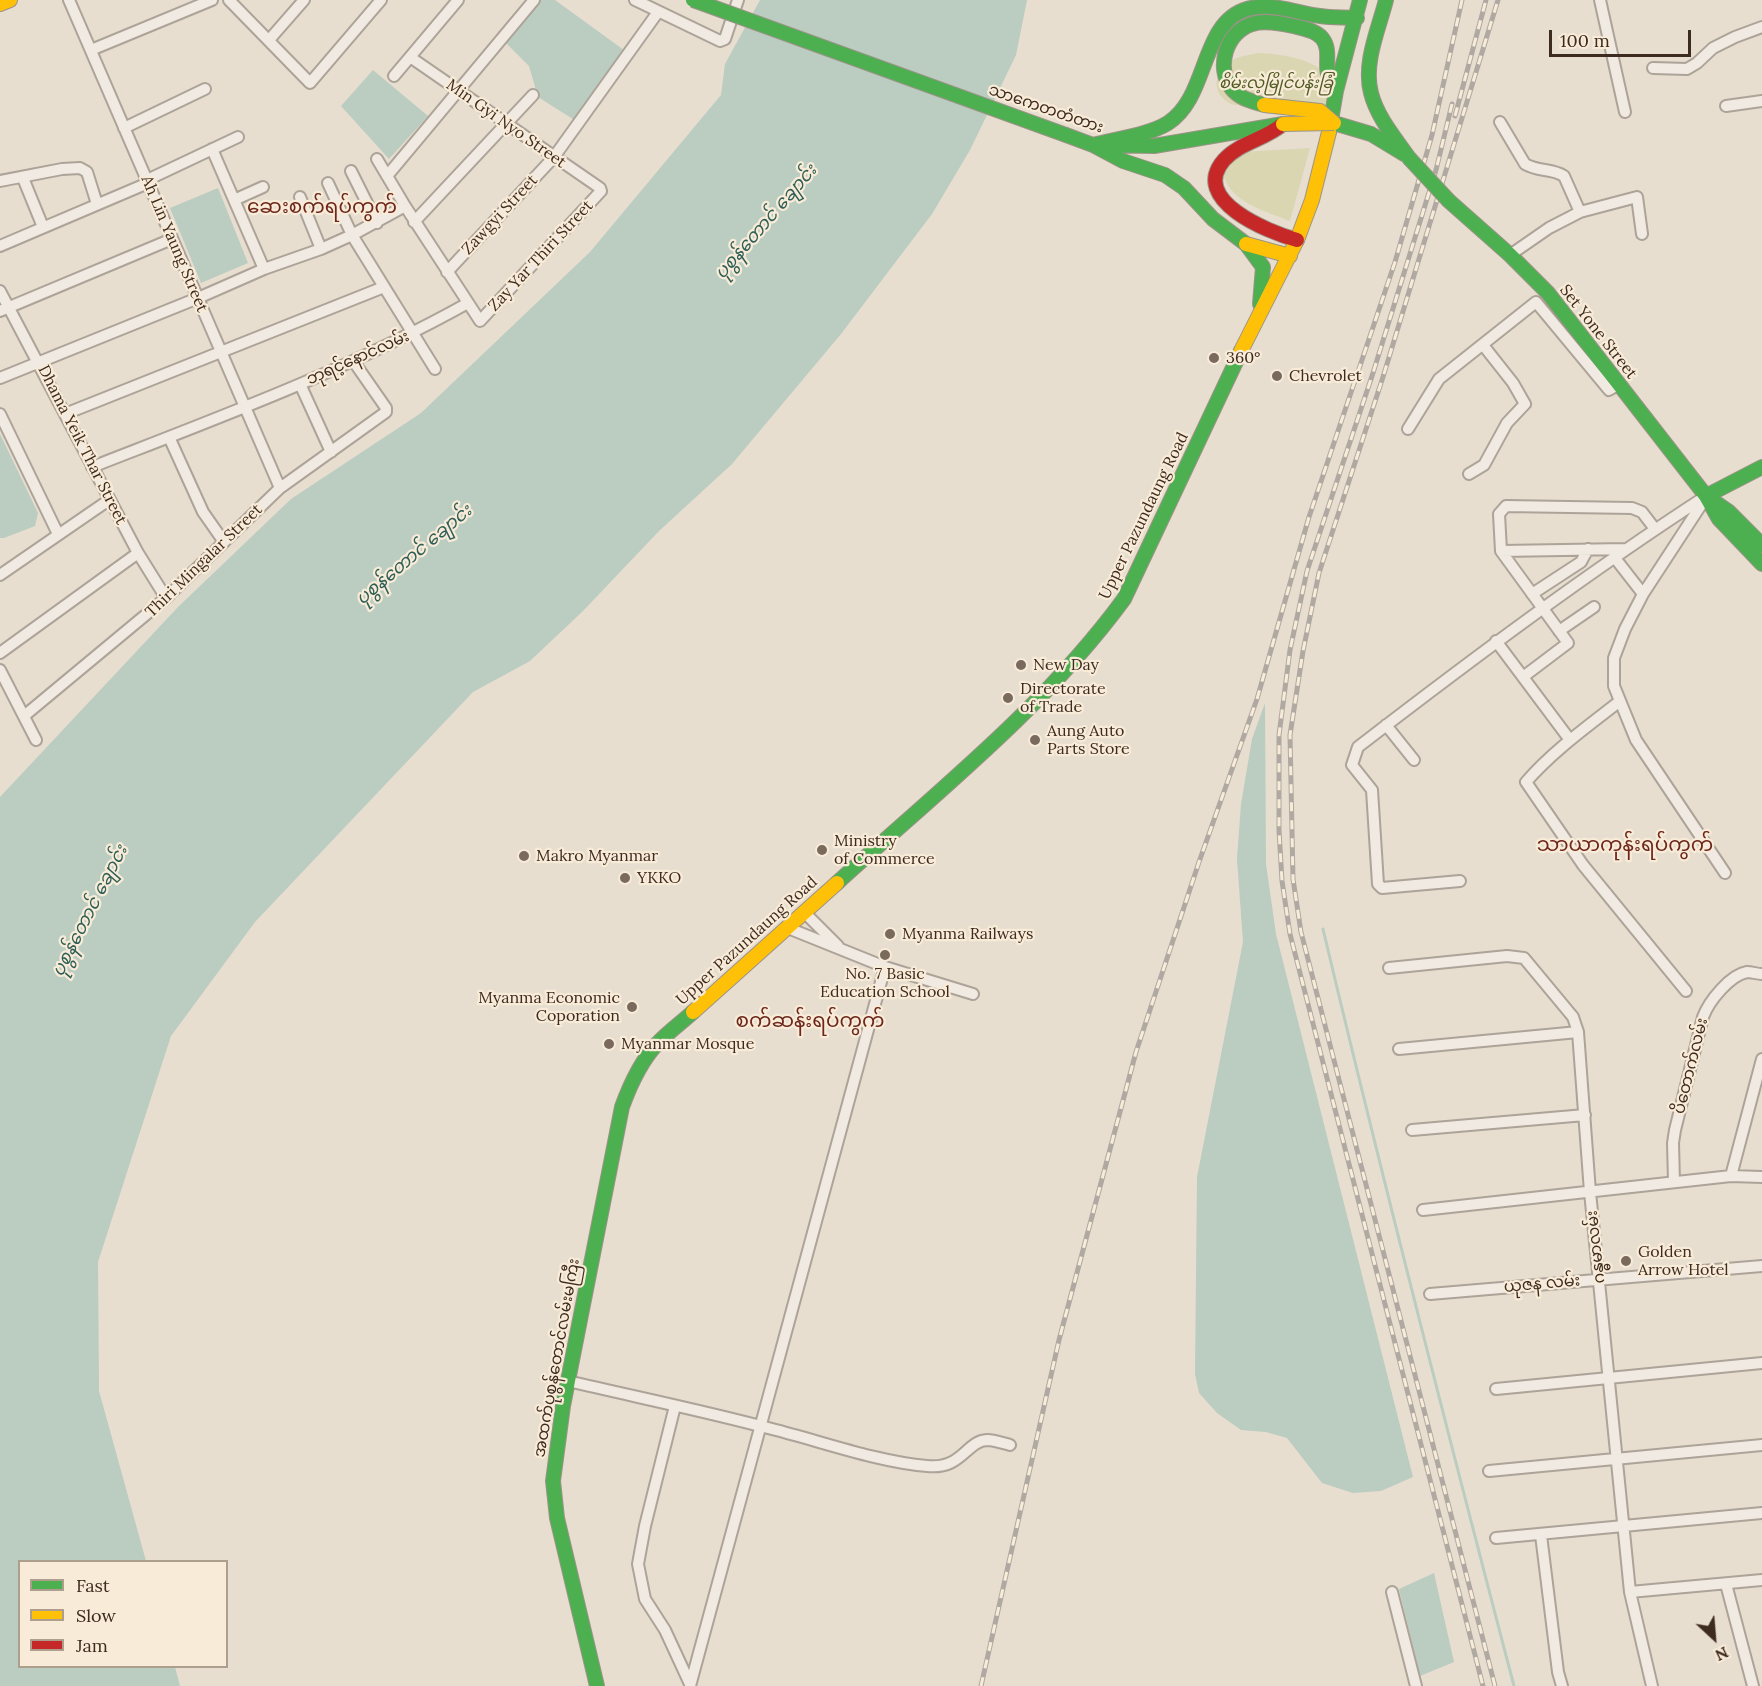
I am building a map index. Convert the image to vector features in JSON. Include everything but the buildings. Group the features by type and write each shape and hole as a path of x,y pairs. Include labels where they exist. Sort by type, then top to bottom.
{"main road":[{"path":"0,4 10,0"},
{"name":"သာကေတတံတား","path":"693,0 1093,145 1154,147 1283,124 1334,123 1362,129 1381,138 1409,158 1449,201"},
{"path":"1246,244 1290,256 1312,200 1324,158 1336,91 1360,0"},
{"path":"1386,0 1374,50 1369,84 1379,112 1409,158"},
{"path":"1093,145 1167,123 1181,111 1192,96 1221,29 1239,12 1262,7 1321,16 1357,18"},
{"path":"1334,123 1320,111 1264,105 1238,95 1224,77 1222,68 1230,42 1245,26 1256,23 1273,22 1306,30 1322,38 1328,52 1328,74 1336,91"},
{"path":"1283,124 1267,138 1239,149 1227,157 1219,167 1215,180 1217,189 1234,212 1264,229 1297,240"},
{"path":"1093,145 1123,161 1165,175 1184,188 1213,219 1246,244 1263,267 1258,314"},
{"name":"Set Yone Street","path":"1449,201 1510,255 1548,293 1706,496"},
{"name":"Upper Pazundaung Road","path":"657,1044 1017,722 1103,631 1124,599 1258,314 1290,256"},
{"path":"1706,496 1762,467"},
{"path":"1706,496 1728,511 1762,545"},
{"path":"1706,496 1719,519 1762,564"},
{"name":"အထက်ပုစွန်တောင်လမ်းမကြီး","path":"597,1686 557,1518 553,1481 568,1381 619,1118 628,1089 642,1062 657,1044"}],"street":[{"name":"Ah Lin Yaung Street","path":"69,0 280,488"},
{"path":"91,50 212,0"},
{"path":"229,0 310,83 381,0"},
{"path":"268,40 304,0"},
{"path":"394,76 459,0"},
{"path":"387,176 534,0"},
{"path":"635,0 720,41 725,39 738,0"},
{"path":"1600,0 1625,112"},
{"name":"Zawgyi Street","path":"447,272 554,157 658,12"},
{"path":"1653,68 1687,69 1713,48 1762,27"},
{"name":"Min Gyi Nyo Street","path":"410,57 600,188 601,191"},
{"path":"124,128 205,89"},
{"path":"414,222 533,95"},
{"path":"1726,106 1762,101"},
{"path":"1500,122 1525,164 1532,168 1554,171 1564,176 1580,212"},
{"path":"0,246 148,182 238,137"},
{"path":"212,149 264,269"},
{"path":"377,159 414,222 468,303"},
{"path":"0,181 62,169 80,168 87,172 97,204"},
{"path":"351,171 376,223"},
{"path":"23,178 43,227"},
{"path":"328,183 352,235 435,369"},
{"path":"234,200 263,187"},
{"name":"Zay Yar Thiri Street","path":"468,303 480,321 601,191"},
{"path":"300,197 321,249"},
{"path":"1510,255 1549,228 1580,212 1637,197 1642,234"},
{"path":"0,378 264,269 321,249 405,207"},
{"path":"5,309 172,239"},
{"path":"65,414 384,287"},
{"name":"Dhama Yeik Thar Street","path":"0,291 5,309 39,362 109,500 166,598"},
{"path":"1408,429 1439,379 1536,302 1610,390 1618,384"},
{"name":"ဘုရင့်နောင်လမ်း","path":"92,467 245,408 354,362 468,303"},
{"path":"1469,474 1484,465 1507,423 1525,404 1513,383 1483,345"},
{"name":"Thiri Mingalar Street","path":"24,716 166,598 280,488 387,410 354,362"},
{"path":"300,384 331,452"},
{"path":"0,414 58,534"},
{"path":"169,437 203,512 224,542"},
{"path":"1460,881 1382,888 1378,884 1372,790 1352,765 1358,747 1496,641 1626,549 1706,496"},
{"path":"1706,496 1643,594 1625,629 1614,658 1614,686 1636,740 1725,873"},
{"path":"0,574 109,500"},
{"path":"1523,676 1567,645 1567,641 1501,551 1499,514 1506,506 1632,508 1642,512 1655,529"},
{"path":"1532,594 1581,562 1588,549"},
{"path":"1501,551 1626,549"},
{"path":"0,653 138,553"},
{"path":"1615,558 1643,594"},
{"path":"1559,632 1594,607"},
{"path":"1496,641 1570,740"},
{"path":"0,670 36,740"},
{"path":"1620,701 1570,740 1538,768 1526,782 1583,865 1686,991"},
{"path":"1386,725 1414,760"},
{"path":"805,913 843,950"},
{"path":"788,928 885,967 973,994"},
{"name":"ဂန္ဓမာလမ်း","path":"1389,968 1507,956 1524,958 1573,1017 1578,1032 1590,1192 1630,1592 1652,1686"},
{"path":"690,1685 885,967"},
{"name":"ပိတောက်လမ်း","path":"1674,1182 1674,1136 1708,1004 1726,985 1744,973 1762,975"},
{"path":"1399,1048 1578,1032"},
{"path":"1731,1176 1762,1059"},
{"path":"1412,1130 1584,1115"},
{"path":"1423,1210 1731,1176 1762,1177"},
{"name":"ယုဇန လမ်း","path":"1430,1294 1762,1266"},
{"path":"1496,1389 1762,1363"},
{"path":"568,1381 926,1466 940,1467 951,1464 977,1443 987,1440 1010,1445"},
{"path":"675,1406 645,1526 638,1564 645,1599 665,1630 690,1685"},
{"path":"1489,1471 1762,1445"},
{"path":"1496,1538 1762,1513"},
{"path":"1541,1535 1558,1672 1562,1686"},
{"path":"1630,1592 1762,1580"},
{"path":"1726,1584 1753,1686"},
{"path":"1392,1592 1416,1686"}],"green space":[{"name":"စိမ်းလဲ့မြိုင်ပန်းခြံ","path":"1258,53 1298,59 1316,66 1332,77 1324,122 1231,104 1220,95 1217,83 1224,67 1233,60"},
{"path":"1310,148 1290,221 1241,199 1227,184 1223,174 1241,152"}],"water":[{"path":"539,0 555,0 628,53 576,121 538,97 529,66 505,42"},
{"name":"ပုစွန်တောင် ချောင်း","path":"760,0 1027,0 1016,55 970,150 932,214 841,334 732,464 659,531 583,611 530,661 473,692 255,922 171,1036 98,1262 99,1391 146,1560 18,1560 18,1668 175,1668 180,1686 0,1686 0,797 178,607 291,499 421,413 590,252 721,95 725,64"},
{"path":"373,70 428,116 389,159 341,106"},
{"path":"218,188 248,263 201,283 170,208"},
{"path":"0,434 38,513 35,526 4,538 0,538"},
{"path":"1265,703 1266,864 1276,934 1413,1477 1381,1491 1353,1493 1322,1483 1287,1438 1266,1432 1241,1430 1217,1413 1199,1393 1195,1374 1197,1177 1243,942 1237,859 1241,804 1252,739"},
{"path":"1434,1573 1454,1662 1420,1676 1399,1589"}],"waterway":[{"path":"1323,929 1416,1308 1514,1686"}],"railway":[{"path":"981,1686 1059,1340 1136,1052 1199,862 1257,699 1309,517 1395,262 1432,135 1462,0"},
{"path":"1455,116 1486,0"},
{"path":"1495,1686 1301,932 1293,879 1290,735 1303,651 1319,573 1383,377 1498,0"},
{"path":"1452,104 1436,170 1373,373 1307,571 1290,650 1279,735 1279,830 1282,881 1290,934 1483,1686"}],"traffic: fast":[{"path":"693,0 1066,135"},
{"path":"1329,132 1336,91 1360,0"},
{"path":"1386,0 1370,58 1369,82 1378,110 1409,158"},
{"path":"1093,145 1142,134 1168,123 1181,111 1191,96 1212,44 1221,29 1232,17 1247,9 1275,7 1325,17 1357,18"},
{"path":"1264,105 1246,99 1235,92 1227,81 1224,71 1224,61 1230,43 1243,28 1257,23 1283,24 1319,35 1325,42 1327,70 1336,91"},
{"path":"1334,123 1371,134 1404,154"},
{"path":"1066,135 1093,145 1154,146 1283,124"},
{"path":"1093,145 1123,161 1165,175 1184,188 1213,219 1246,244 1263,267 1260,304"},
{"path":"1409,158 1449,201"},
{"path":"1449,201 1510,255 1548,293 1706,496 1719,519 1762,564"},
{"path":"837,883 951,782 1024,713 1093,639 1124,599 1241,351"},
{"path":"1706,496 1762,467"},
{"path":"1709,498 1728,511 1762,545"},
{"path":"597,1686 557,1518 553,1481 563,1406 622,1107 645,1058 665,1036 693,1012"}],"traffic: slow":[{"path":"0,4 10,0"},
{"path":"1264,105 1320,111 1334,123"},
{"path":"1283,124 1334,123"},
{"path":"1241,351 1297,240 1312,200 1329,132"},
{"path":"1246,244 1290,256"},
{"path":"693,1012 837,883"}],"traffic: jam":[{"path":"1283,124 1269,134 1230,154 1216,175 1217,188 1224,201 1236,212 1268,230 1297,240"}],"place":[{"name":"360°","path":"1214,358"},
{"name":"Chevrolet","path":"1277,376"},
{"name":"New Day","path":"1021,665"},
{"name":"Directorate of Trade","path":"1008,698"},
{"name":"Aung Auto Parts Store","path":"1035,740"},
{"name":"Ministry of Commerce","path":"822,850"},
{"name":"Makro Myanmar","path":"524,856"},
{"name":"YKKO","path":"625,878"},
{"name":"Myanma Railways","path":"890,934"},
{"name":"No. 7 Basic Education School","path":"885,955"},
{"name":"Myanma Economic Coporation","path":"632,1007"},
{"name":"Myanmar Mosque","path":"609,1044"},
{"name":"Golden Arrow Hotel","path":"1626,1261"}],"district":[{"name":"ဆေးစက်ရပ်ကွက်","path":"322,207"},
{"name":"သာယာကုန်းရပ်ကွက်","path":"1625,845"},
{"name":"စက်ဆန်းရပ်ကွက်","path":"810,1021"}]}
